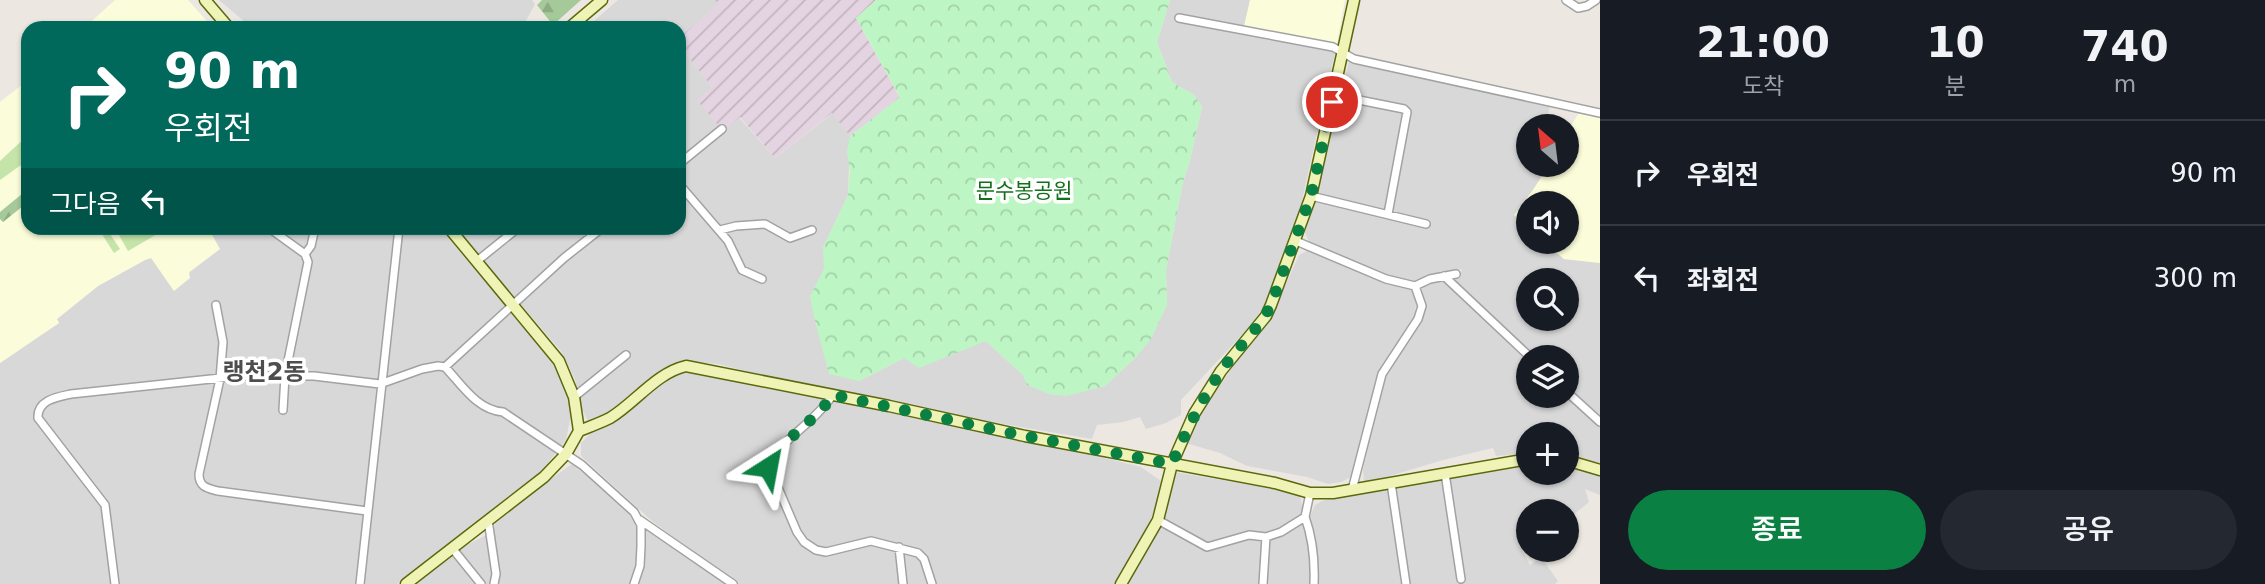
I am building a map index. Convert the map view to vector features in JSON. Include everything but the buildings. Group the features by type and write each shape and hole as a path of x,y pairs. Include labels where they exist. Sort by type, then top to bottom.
{"street":[{"path":"205,0 223,21"},
{"path":"577,21 602,0"},
{"path":"1121,584 1158,520 1172,464 1194,414 1233,355 1266,316 1296,241 1311,196 1354,0"},
{"path":"1566,0 1578,8 1596,0"},
{"path":"1179,18 1333,47 1354,59 1600,113"},
{"path":"1334,95 1404,109 1407,113 1388,214"},
{"path":"686,158 722,129"},
{"path":"686,192 728,241 742,270 762,279"},
{"path":"1311,196 1426,224"},
{"path":"720,230 765,224 790,238 812,230"},
{"path":"279,235 305,254 308,262 285,376 283,410"},
{"path":"305,254 311,246 313,235"},
{"path":"360,584 398,235"},
{"path":"406,584 544,477 566,454 579,430 574,397 559,361 455,235"},
{"path":"477,261 509,235"},
{"path":"445,367 513,303 592,236"},
{"path":"1296,241 1386,279 1415,286 1430,279 1456,274"},
{"path":"1444,276 1517,345"},
{"path":"1352,490 1382,374 1418,319 1422,306 1415,286"},
{"path":"216,304 223,342 220,379 199,474 202,485 218,491 367,510"},
{"path":"574,397 626,355"},
{"path":"115,584 105,505 38,418 37,412 41,405 51,399 71,394 220,379 314,376 380,384 438,366 445,367 458,384 483,407 503,412 582,465 640,519 733,584"},
{"path":"579,430 608,419 653,383 675,369 686,366 1025,436 1275,482 1310,494 1352,490 1516,461"},
{"path":"833,395 825,407 781,444 767,462 797,532 804,542 816,550 833,552 871,541 918,553 924,559 932,584"},
{"path":"1579,403 1600,422"},
{"path":"1579,464 1600,471"},
{"path":"1445,473 1461,579"},
{"path":"1391,483 1406,584"},
{"path":"1310,494 1305,517 1311,534 1315,562 1314,584"},
{"path":"1158,520 1207,547 1249,536 1266,537 1281,532 1305,517"},
{"path":"634,584 640,566 640,519"},
{"path":"488,520 496,574 494,584"},
{"path":"1263,584 1266,537"},
{"path":"899,547 904,584"},
{"path":"453,548 481,584"}],"shaded area":[{"path":"115,0 188,0 207,21 92,21"},
{"path":"219,0 532,0 535,4 526,21 244,21"},
{"path":"618,0 715,0 719,4 686,32 686,21 594,21"},
{"path":"715,0 876,0 856,18 900,98 850,136 832,113 775,158 740,117 723,131 697,100 712,87 686,54 686,32 718,4"},
{"path":"1170,0 1250,0 1245,27 1337,44 1301,205 1268,297 1256,320 1181,400 1181,415 1146,429 1140,417 1097,425 1092,439 798,384 718,364 678,361 648,380 606,417 589,423 580,405 575,379 560,350 461,235 686,235 686,54 775,158 833,113 850,136 848,195 823,248 859,381 904,358 986,341 1023,375 1028,385 1050,394 1067,395 1105,386 1137,356 1167,305 1166,271 1182,186 1202,107 1194,95 1172,82 1157,42"},
{"path":"1250,0 1345,0 1337,44 1244,26"},
{"path":"1349,61 1550,106 1548,114 1516,114 1516,177 1541,177 1532,191 1516,191 1516,254 1558,254 1564,259 1600,263 1600,464 1579,458 1579,422 1516,422 1516,454 1496,456 1493,448 1370,482 1364,481 1363,469 1383,379 1421,319 1422,289 1429,281 1441,280 1448,284 1462,269 1409,282 1385,276 1310,244 1305,233"},
{"path":"21,86 21,235 212,235 220,249 189,272 190,278 174,291 151,258 145,260 98,286 57,319 59,323 0,363 0,102"},
{"path":"1580,111 1600,116 1600,263 1564,259 1558,254 1579,254 1579,191 1532,191 1541,177 1579,177"},
{"path":"212,235 446,235 555,365 566,385 572,409 566,440 535,479 417,572 397,584 0,584 0,363 59,323 57,319 98,286 151,257 174,291 189,273 220,249"},
{"path":"1309,250 1386,284 1411,288 1415,290 1417,301 1413,321 1381,375 1351,477 1328,484 1307,477 1247,466 1220,453 1186,443 1204,407 1265,323 1299,255"},
{"path":"685,370 1088,454 1141,467 1164,483 1145,536 1115,584 737,584 652,521 581,456 581,443 591,433 608,423 660,381"},
{"path":"572,464 727,584 411,584 457,554 461,548 494,531 495,521 499,516"},
{"path":"1516,467 1516,485 1579,485 1579,468 1600,474 1600,495 1585,489 1589,502 1579,510 1579,499 1516,499 1516,562 1528,562 1530,565 1534,562 1545,562 1558,581 1555,584 1316,584 1317,561 1309,519 1315,505 1350,494"},
{"path":"1174,472 1281,490 1300,496 1313,562 1312,584 1124,584 1165,515"}],"green space":[{"path":"542,0 581,0 557,21 550,21 537,5"},
{"name":"문수봉공원","path":"876,0 1170,0 1157,43 1172,82 1194,95 1202,107 1182,186 1166,271 1167,305 1151,339 1105,386 1067,396 1050,394 1027,385 1023,375 986,341 919,368 904,358 859,381 829,374 810,296 824,269 823,248 848,195 850,170 847,152 850,136 900,97 856,18"},
{"path":"21,142 21,165 0,180 0,161"},
{"path":"21,195 21,208 3,222 0,212"},
{"path":"102,235 111,235 120,249 114,253"},
{"path":"119,235 156,235 128,251"}],"district":[{"name":"랭천2동","path":"264,372"}],"route":[{"path":"768,467 767,462 781,444 825,407 833,395 1172,464 1194,414 1221,371 1266,316 1271,305 1311,196 1332,102"}]}
